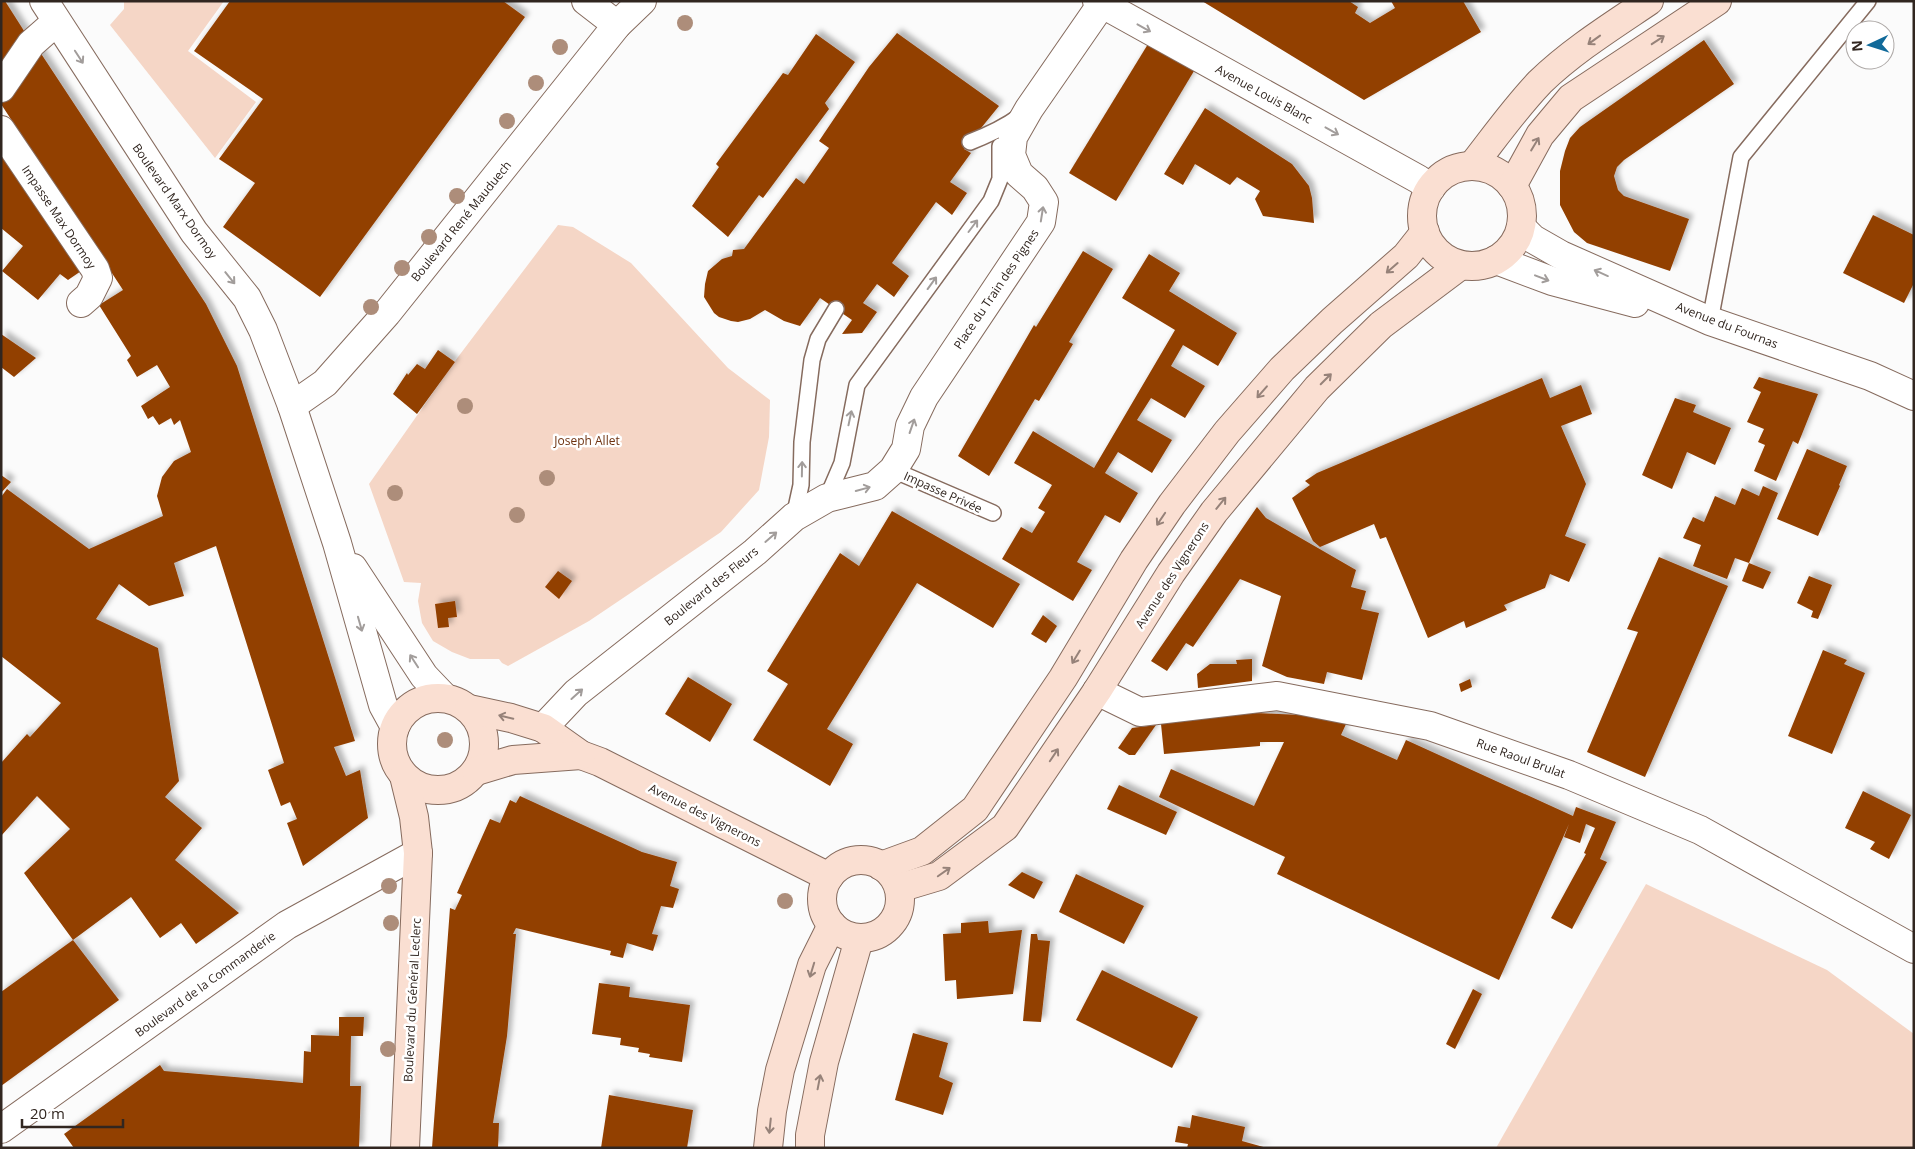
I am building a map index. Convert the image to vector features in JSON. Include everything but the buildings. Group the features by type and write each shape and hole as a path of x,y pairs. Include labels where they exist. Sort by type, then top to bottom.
{"main road":[{"path":"1472,166 1508,119 1541,82 1563,62 1648,1"},
{"path":"1512,186 1540,135 1571,98 1717,1"},
{"path":"1472,166 1488,168 1501,175 1512,186 1521,206 1520,227 1512,246 1496,260 1473,266 1461,265 1445,258 1432,247 1425,232 1422,217 1424,202 1438,179 1449,172 1472,166"},
{"path":"881,866 922,852 975,809 1063,678 1134,560 1172,504 1216,447 1282,369 1332,321 1406,256 1425,232"},
{"name":"Avenue des Vignerons","path":"899,888 939,876 1005,827 1098,691 1171,574 1214,512 1317,388 1381,325 1461,265"},
{"path":"395,727 403,713 415,704 430,698 457,704 481,728 484,739 481,761 476,771 459,786 448,790 428,790 419,787 404,776"},
{"name":"Avenue des Vignerons","path":"457,704 542,728 581,755 600,762 829,877"},
{"name":"Boulevard du Général Leclerc","path":"395,727 392,739 392,752 396,765 404,776 414,817 418,853 406,1148"},
{"name":"Avenue des Vignerons","path":"476,771 513,760 581,755"},
{"name":"Boulevard du Général Leclerc","path":"418,853 443,790 448,790"},
{"path":"853,861 867,861 881,866 892,875 899,888 898,912 892,924 883,932 859,939 840,932 832,925 825,914 822,902 824,888 829,877 840,867 853,861"},
{"path":"768,1148 772,1111 780,1070 812,966 832,925"},
{"path":"810,1148 812,1126 824,1062 859,939"}],"street":[{"path":"586,1 618,25"},
{"name":"Boulevard René Mauduech","path":"292,406 325,383 387,313 618,25 642,1"},
{"path":"1020,115 1099,3"},
{"name":"Avenue Louis Blanc","path":"1099,3 1418,179 1431,188"},
{"path":"1,88 31,44 50,11"},
{"name":"Boulevard Marx Dormoy","path":"50,11 194,232 247,298 263,330 292,406"},
{"name":"Place du Train des Pignes","path":"893,470 906,450 910,426 924,397 1041,222 1044,202 1034,188 1019,174 1011,155 1013,137 1020,115"},
{"name":"Impasse Max Dormoy","path":"1,130 95,270 98,278 89,296 81,304"},
{"name":"Avenue du Fournas","path":"1520,227 1533,239 1561,255 1710,322 1870,376 1914,396"},
{"path":"1496,260 1552,281 1710,322"},
{"path":"292,406 337,543 383,705 395,727"},
{"name":"Boulevard des Fleurs","path":"542,728 576,693 754,552 794,517 827,498 875,486 893,470"},
{"path":"337,543 424,676 457,704"},
{"name":"Rue Raoul Brulat","path":"1098,691 1140,712 1277,696 1430,726 1568,775 1700,830 1914,949"},
{"name":"Boulevard de la Commanderie","path":"1,1130 287,925 418,853"}],"lane":[{"path":"1710,322 1741,157 1868,1"},
{"path":"970,142 985,136 1020,115"},
{"path":"827,498 842,463 857,385 991,202 1000,179 1000,145 1020,115"},
{"path":"794,517 802,485 802,442 812,360 818,338 836,309"},
{"name":"Impasse Privée","path":"893,470 993,513"},
{"path":"524,759 542,728"}],"green space":[{"path":"124,1 224,1 188,51 256,102 215,158 110,25 124,9"},
{"name":"Joseph Allet","path":"558,225 573,227 631,263 728,368 770,400 769,437 759,490 721,532 589,621 508,666 499,659 470,659 452,652 433,641 422,623 418,601 421,583 404,582 369,484 458,357"},
{"path":"1646,884 1827,970 1914,1034 1914,1148 1496,1148"}]}
